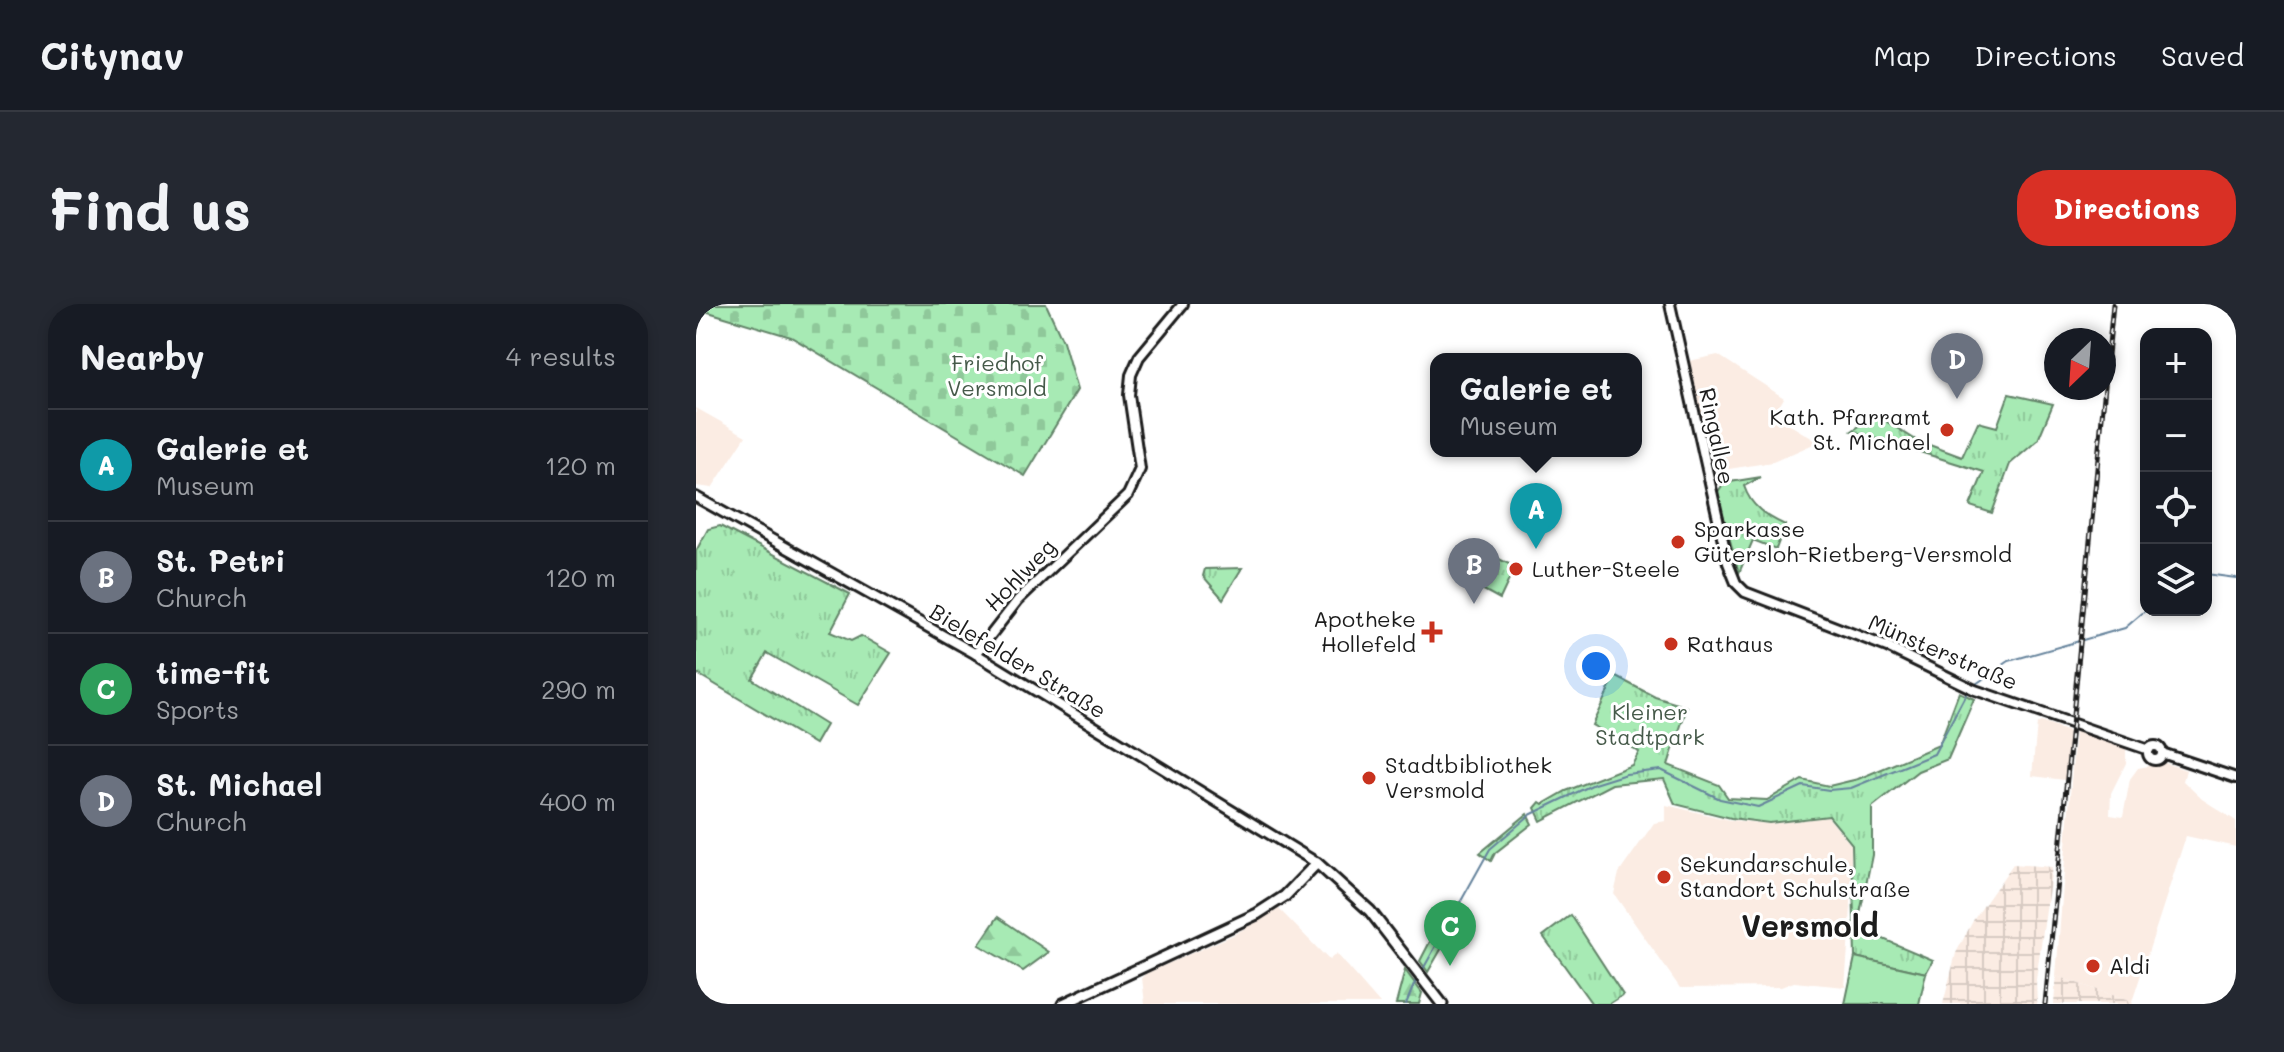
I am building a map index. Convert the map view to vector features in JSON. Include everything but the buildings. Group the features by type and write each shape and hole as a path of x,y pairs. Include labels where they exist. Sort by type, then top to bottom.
{"main road":[{"path":"1063,1004 1257,914 1285,896 1317,863 1354,894 1442,1004"}],"street":[{"name":"Hohlweg","path":"976,654 1018,600 1128,495 1140,469 1129,395 1131,375 1139,357 1183,304"},
{"name":"Ringallee","path":"1670,304 1732,575"},
{"name":"Bielefelder Straße","path":"696,497 976,654 1317,863"},
{"name":"Münsterstraße","path":"1732,575 1745,592 1757,599 1887,647 1975,690 2149,750 2154,759 2162,753 2236,778"}],"shaded area":[{"path":"1718,355 1784,398 1774,415 1818,442 1773,462 1716,471 1701,423 1689,361"},
{"path":"696,408 746,436 712,488 696,486"},
{"path":"2041,722 2069,732 2065,780 2032,776 2037,724"},
{"path":"2075,731 2126,749 2126,763 2111,793 2110,815 2123,817 2130,779 2138,768 2165,763 2186,770 2183,781 2202,799 2236,821 2236,847 2186,836 2132,1002 2056,976"},
{"path":"1666,805 1730,820 1770,824 1828,817 1851,845 1851,908 1845,987 1794,982 1781,987 1680,988 1614,894 1619,873 1654,823 1666,821"},
{"path":"2013,864 2052,867 2036,980 2037,1004 1943,1004 1956,953 1974,919"},
{"path":"1279,909 1329,960 1336,954 1380,1004 1145,1004 1142,978 1145,974 1233,935"},
{"path":"2056,976 2132,1002 2133,1004 2054,1004"}],"green space":[{"name":"Friedhof Versmold","path":"696,304 1046,304 1063,341 1077,390 1025,476 791,337 705,311"},
{"path":"2009,394 2053,404 2038,440 2010,464 1992,513 1970,506 1984,472 1852,431 1876,415 1916,440 1962,457 1978,422 1997,427"},
{"path":"1761,477 1744,486 1747,493 1760,510 1785,525 1776,549 1753,540 1739,573 1717,493 1724,483"},
{"path":"720,526 850,594 830,632 851,641 861,636 891,653 858,705 767,653 752,679 826,725 815,744 696,673 696,551 708,529"},
{"path":"1477,548 1515,567 1500,599 1460,577"},
{"path":"1242,568 1223,599 1203,576 1205,569"},
{"name":"Kleiner Stadtpark","path":"1615,676 1655,697 1687,707 1668,765 1719,785 1728,798 1767,800 1802,780 1829,786 1858,779 1939,745 1959,692 1974,699 1948,759 1918,771 1872,807 1872,855 1857,928 1933,960 1926,973 1855,957 1852,844 1829,816 1769,823 1731,818 1675,804 1664,779 1612,784 1541,821 1535,808 1540,802 1543,804 1566,791 1632,765 1639,752 1592,725"},
{"path":"1527,814 1532,824 1495,853 1491,861 1480,853"},
{"path":"1571,915 1623,995 1609,1004 1592,1004 1543,936"},
{"path":"998,917 1049,952 1023,971 979,945"},
{"path":"1435,932 1447,939 1428,972 1420,961"},
{"path":"1855,957 1926,973 1919,1004 1845,1004"},
{"path":"1405,970 1422,993 1419,1004 1396,1004"}],"waterway":[{"path":"2212,575 2236,578"},
{"path":"1973,686 2009,661 2125,628 2140,615"},
{"path":"1422,971 1490,849 1530,815 1594,784 1626,774 1661,770 1720,799 1758,807 1803,786 1829,790 1851,788 1934,754 1968,690"},
{"path":"1406,1004 1416,980"}],"railway":[{"path":"2045,1004 2113,304"}],"place":[{"name":"St. Michael","path":"1957,399"},
{"name":"Kath. Pfarramt St. Michael","path":"1947,430"},
{"name":"Sparkasse Gütersloh-Rietberg-Versmold","path":"1678,542"},
{"name":"Galerie et","path":"1536,549"},
{"name":"Luther-Steele","path":"1516,569"},
{"name":"St. Petri","path":"1474,604"},
{"name":"Apotheke Hollefeld","path":"1432,632"},
{"name":"Rathaus","path":"1671,644"},
{"name":"Stadtbibliothek Versmold","path":"1369,778"},
{"name":"Sekundarschule, Standort Schulstraße","path":"1664,877"},
{"name":"time-fit","path":"1450,966"},
{"name":"Aldi","path":"2093,966"}],"district":[{"name":"Versmold","path":"1810,927"}]}
